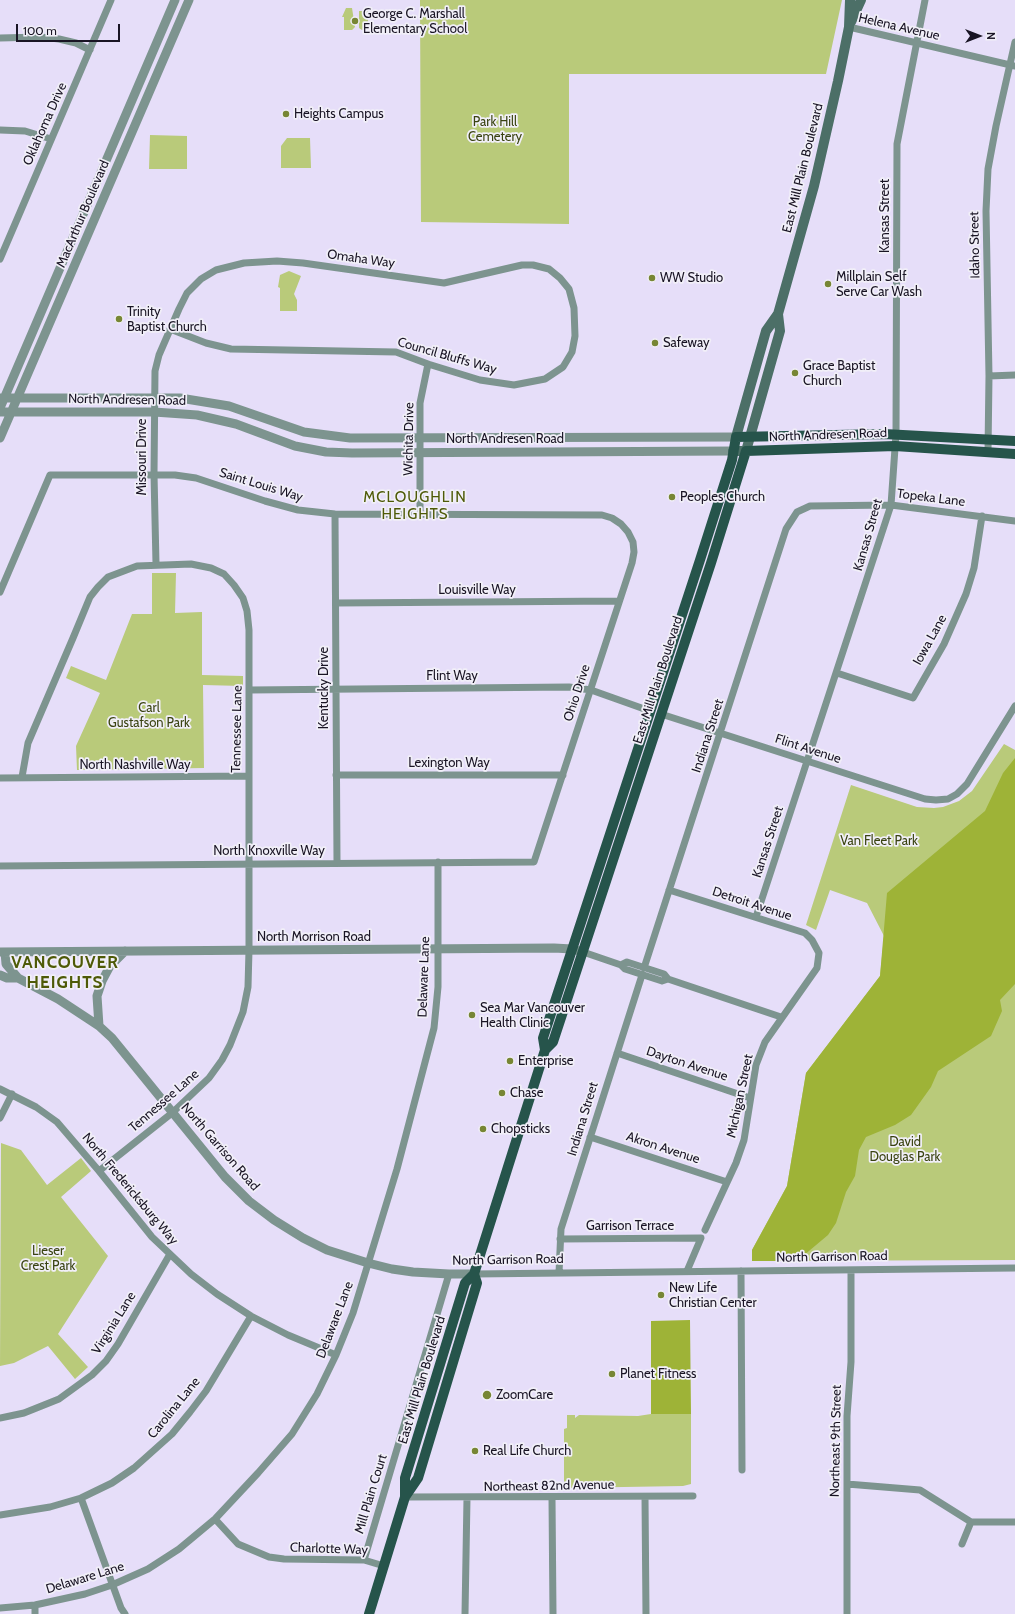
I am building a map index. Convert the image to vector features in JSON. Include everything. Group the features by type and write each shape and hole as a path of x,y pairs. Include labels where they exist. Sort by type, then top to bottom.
{"main road":[{"name":"East Mill Plain Boulevard","path":"369,1614 405,1497 418,1478 477,1282 474,1274 545,1050 543,1038 700,560 733,451 766,331 778,314 821,157 848,27 850,0"},
{"name":"East Mill Plain Boulevard","path":"848,27 862,0"},
{"name":"East Mill Plain Boulevard","path":"545,1050 553,1042 746,451 780,331 778,314"},
{"name":"North Andresen Road","path":"736,437 896,434 1015,441"},
{"name":"North Andresen Road","path":"733,451 895,446 1015,454"}],"street":[{"name":"Oklahoma Drive","path":"0,259 111,0"},
{"name":"MacArthur Boulevard","path":"0,408 2,398 175,0"},
{"name":"MacArthur Boulevard","path":"0,438 189,0"},
{"name":"Kansas Street","path":"756,917 891,505 896,434 897,144 915,44 925,0"},
{"name":"Helena Avenue","path":"848,27 915,44 1012,65"},
{"path":"0,38 41,37 59,39 76,43 90,50"},
{"name":"Idaho Street","path":"988,451 989,376 986,211 988,169 1012,65 1015,42"},
{"path":"0,130 25,131 51,139"},
{"name":"Omaha Way","path":"170,329 187,293 201,279 216,270 244,263 277,261 303,263 444,283 522,265 533,265 549,269 570,289"},
{"name":"Council Bluffs Way","path":"170,329 206,343 231,348 396,352 428,364 495,383 514,385 545,379 563,367 572,352 575,336 574,308 570,289"},
{"name":"Missouri Drive","path":"156,564 154,474 155,371 159,355 170,329"},
{"name":"Wichita Drive","path":"420,514 420,403 428,364"},
{"path":"989,376 1015,375"},
{"name":"North Andresen Road","path":"2,398 154,397 205,401 243,411 285,427 329,436 421,438 736,437"},
{"name":"North Andresen Road","path":"0,412 154,412 197,414 221,420 294,446 326,452 733,451"},
{"name":"Saint Louis Way","path":"0,592 50,475 154,474 196,478 265,502 298,510 334,514 602,515 612,518 621,524 628,532"},
{"name":"Topeka Lane","path":"797,512 810,506 891,505 1015,521"},
{"name":"Indiana Street","path":"559,1273 560,1239 616,1053 721,734 786,529 797,512"},
{"name":"Kentucky Drive","path":"334,514 336,603 337,862"},
{"name":"Iowa Lane","path":"837,673 913,698 944,644 966,594 974,568 982,516"},
{"name":"Ohio Drive","path":"534,862 591,690 634,552 633,542 628,532"},
{"name":"Tennessee Lane","path":"22,777 28,744 90,598 98,587 108,577 137,566 156,564 191,564 211,568 224,574 243,598 247,611 250,690 248,987 238,1029 222,1060 209,1078 172,1113 99,1171"},
{"name":"Louisville Way","path":"336,603 619,601"},
{"name":"Flint Way","path":"250,690 570,687 591,690 650,710"},
{"name":"Flint Avenue","path":"661,714 925,799 936,800 948,799 957,794 967,784 1015,706"},
{"name":"Lexington Way","path":"336,775 563,775"},
{"name":"North Nashville Way","path":"0,778 249,776"},
{"name":"North Knoxville Way","path":"2,866 337,862 534,862"},
{"name":"Delaware Lane","path":"0,1608 35,1605 84,1594 112,1585 148,1569 179,1549 215,1519 258,1473 292,1434 317,1394 336,1355 353,1313 397,1169 434,1028 438,1005 438,862"},
{"name":"Detroit Avenue","path":"669,890 805,933 812,940 819,953"},
{"name":"North Morrison Road","path":"2,952 572,949 621,965 627,962 643,972 664,974 668,979 781,1017"},
{"path":"99,1026 97,996 102,981 110,966 124,951"},
{"path":"2,952 6,964 18,978"},
{"name":"Michigan Street","path":"705,1230 744,1140 756,1065 765,1042 781,1017 817,968 819,953"},
{"path":"0,975 7,978 18,978"},
{"name":"North Garrison Road","path":"18,978 58,999 99,1026 112,1038 223,1175 249,1201 303,1238 327,1250 368,1263 392,1269 449,1274 1015,1268"},
{"name":"Dayton Avenue","path":"616,1053 750,1098"},
{"name":"North Fredericksburg Way","path":"0,1089 36,1106 57,1122 152,1237 217,1294 251,1316 288,1335 336,1355"},
{"path":"0,1118 12,1094"},
{"name":"Akron Avenue","path":"590,1137 727,1182"},
{"name":"Garrison Terrace","path":"560,1239 701,1238 687,1271"},
{"name":"Virginia Lane","path":"0,1418 24,1413 59,1399 106,1361 118,1344 170,1254"},
{"name":"Northeast 9th Street","path":"847,1614 847,1416 851,1362 851,1270"},
{"path":"741,1271 742,1470"},
{"name":"Mill Plain Court","path":"364,1560 449,1274"},
{"name":"Carolina Lane","path":"0,1515 50,1507 81,1498 112,1484 134,1468 172,1434 206,1391 251,1316"},
{"path":"847,1484 920,1490 971,1522 1015,1522"},
{"name":"Northeast 82nd Avenue","path":"405,1497 552,1498 693,1496"},
{"path":"645,1497 646,1614"},
{"path":"81,1498 112,1585 125,1614"},
{"path":"465,1614 467,1498"},
{"path":"552,1498 553,1614"},
{"name":"Charlotte Way","path":"215,1519 238,1544 269,1557 284,1559 364,1560 384,1566"},
{"path":"962,1544 971,1522"},
{"path":"35,1605 35,1614"}],"green space":[{"name":"Park Hill Cemetery","path":"420,0 842,0 826,74 569,74 569,224 421,222"},
{"path":"346,8 352,8 355,27 352,30 344,30 344,17 342,17"},
{"path":"359,11 368,11 368,30 362,30 359,28"},
{"path":"150,135 187,136 187,169 149,169"},
{"path":"287,138 310,138 311,168 281,168 281,146"},
{"path":"289,271 301,276 294,294 297,300 297,311 280,311 280,288 278,287 280,275"},
{"name":"Carl Gustafson Park","path":"152,573 176,573 175,613 202,612 202,675 243,676 243,686 203,685 204,768 77,770 76,746 100,693 66,678 71,666 106,680 132,614 152,614"},
{"name":"David Douglas Park","path":"1004,744 1015,750 1015,1260 752,1261 752,1250 787,1186 806,1073 880,976 884,936 867,903 830,890 816,930 806,925 851,785 917,807 943,807 959,801 972,791"},
{"name":"David Douglas Park","path":"1015,758 1015,984 1000,1000 1002,1011 991,1036 938,1071 931,1087 911,1115 895,1125 866,1137 859,1150 855,1176 846,1192 836,1223 828,1235 797,1261 752,1261 752,1250 787,1186 806,1073 880,976 887,893 985,811 1003,773"},
{"name":"Lieser Crest Park","path":"1,1143 21,1150 47,1185 81,1158 91,1171 61,1197 108,1256 58,1334 88,1367 75,1379 48,1346 14,1363 0,1366"},
{"path":"690,1320 691,1414 651,1414 651,1321"},
{"path":"651,1414 691,1414 691,1484 683,1486 564,1488 564,1429 567,1428 567,1415 575,1415 575,1418 579,1415 638,1416"}],"place":[{"name":"George C. Marshall Elementary School","path":"355,21"},
{"name":"Heights Campus","path":"286,114"},
{"name":"WW Studio","path":"652,278"},
{"name":"Millplain Self Serve Car Wash","path":"828,284"},
{"name":"Trinity Baptist Church","path":"119,319"},
{"name":"Safeway","path":"655,343"},
{"name":"Grace Baptist Church","path":"795,373"},
{"name":"Peoples Church","path":"672,497"},
{"name":"Sea Mar Vancouver Health Clinic","path":"472,1015"},
{"name":"Enterprise","path":"510,1061"},
{"name":"Chase","path":"502,1093"},
{"name":"Chopsticks","path":"483,1129"},
{"name":"New Life Christian Center","path":"661,1295"},
{"name":"Planet Fitness","path":"612,1374"},
{"name":"ZoomCare","path":"487,1395"},
{"name":"Real Life Church","path":"475,1451"}],"district":[{"name":"MCLOUGHLIN HEIGHTS","path":"415,506"},
{"name":"VANCOUVER HEIGHTS","path":"65,973"}],"park label":[{"name":"Van Fleet Park","path":"879,841"}]}
